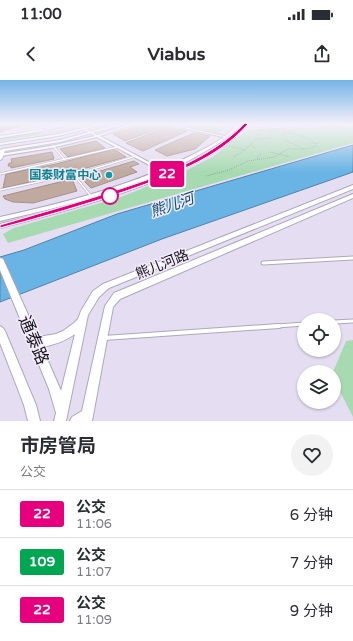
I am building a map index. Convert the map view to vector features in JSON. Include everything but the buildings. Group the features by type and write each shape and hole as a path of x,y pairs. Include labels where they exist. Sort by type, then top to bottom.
{"street":[{"path":"0,144 27,140"},
{"path":"1,154 66,140"},
{"path":"1,154 53,146 75,140"},
{"path":"106,140 167,171"},
{"path":"107,140 167,171"},
{"path":"0,219 90,195 167,171 219,140"},
{"path":"0,226 99,199 197,160 230,140"},
{"name":"熊儿河路","path":"62,419 83,320 89,303 96,294 106,286 353,187"},
{"name":"熊儿河路","path":"83,419 103,338 109,306 117,296 353,196"},
{"name":"通泰路","path":"0,261 55,389 62,419"},
{"path":"35,342 47,342 59,339 67,335 83,320"},
{"name":"通泰路","path":"0,333 30,405 34,421"}],"lane":[{"path":"53,146 64,160"},
{"path":"0,174 118,147"},
{"path":"0,190 74,174 136,156"},
{"path":"74,174 90,195"},
{"path":"263,263 353,258"},
{"path":"341,322 353,321"},
{"path":"103,338 297,324"}],"path":[{"path":"234,157 245,150 255,140"},
{"path":"285,140 304,150"},
{"path":"206,176 226,171 256,160 274,157 288,150 315,148 316,143 311,140"},
{"path":"223,145 245,150"},
{"path":"250,145 256,148"},
{"path":"270,152 291,157"},
{"path":"256,160 261,153"}],"green space":[{"path":"234,140 353,140 353,143 8,243 3,234 14,228 121,197 183,172 214,156"},
{"path":"353,340 353,417 341,394 341,365 336,365 339,357 341,357 341,353 346,341"}],"water":[{"name":"熊儿河","path":"353,145 353,172 162,239 0,302 0,257 24,250 117,214"}],"bus line":[{"name":"22","path":"0,226 58,212 154,180 197,160 230,140"}],"place":[{"name":"国泰财富中心","path":"109,175"}]}
